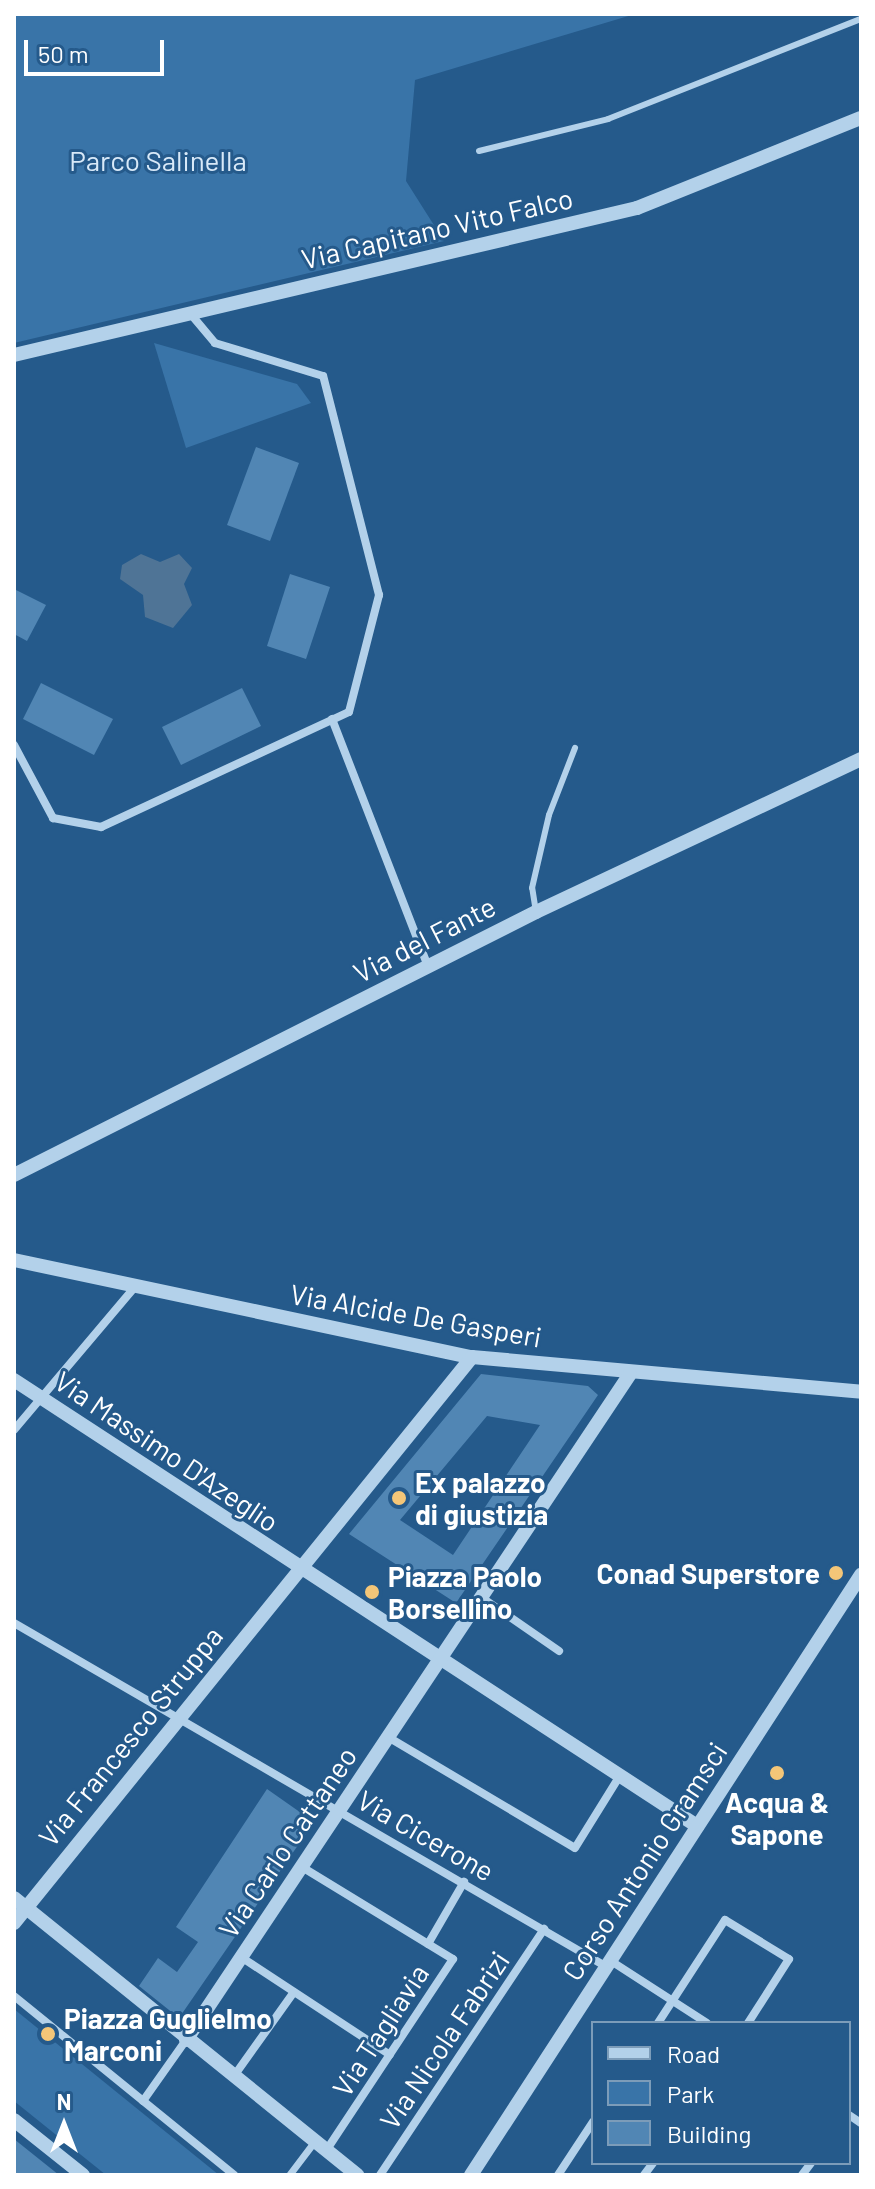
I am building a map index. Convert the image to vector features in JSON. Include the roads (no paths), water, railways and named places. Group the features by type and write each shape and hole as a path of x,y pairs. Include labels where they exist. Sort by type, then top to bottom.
{"street":[{"name":"Via Capitano Vito Falco","path":"14,355 637,208 861,118"},
{"path":"14,745 53,818 101,827 349,712 379,595 323,376 215,343 190,312"},
{"path":"332,719 428,966"},
{"name":"Via del Fante","path":"14,1175 536,912 861,759"},
{"name":"Via Alcide De Gasperi","path":"14,1260 472,1357 630,1374 861,1392"},
{"path":"14,1430 135,1287"},
{"name":"Via Francesco Struppa","path":"14,1923 175,1718 288,1582 296,1567 335,1525 472,1357"},
{"path":"559,1651 481,1597 630,1374"},
{"name":"Via Massimo D'Azeglio","path":"14,1380 296,1567 440,1668"},
{"name":"Corso Antonio Gramsci","path":"471,2175 861,1575"},
{"name":"Via Carlo Cattaneo","path":"186,2040 388,1737 440,1668 481,1597"},
{"name":"Via Cicerone","path":"14,1623 704,2021"},
{"path":"440,1668 697,1826"},
{"path":"388,1737 575,1848 619,1777"},
{"name":"Via Tagliavia","path":"302,1867 453,1959 390,2055 320,2147"},
{"path":"428,1944 464,1882"},
{"path":"14,1898 186,2040 357,2175"},
{"path":"659,2021 725,1920 789,1959 749,2021"},
{"name":"Via Nicola Fabrizi","path":"380,2175 544,1929"},
{"path":"241,1957 390,2055"},
{"path":"234,2076 294,1992"},
{"path":"14,1996 234,2175"},
{"path":"143,2101 186,2040"},
{"path":"14,2120 83,2175"},
{"path":"558,2175 591,2125"},
{"path":"289,2175 320,2147"}],"lane":[{"path":"479,151 608,119 861,19"},
{"path":"536,912 532,888 549,815 575,748"}],"place":[{"name":"Ex palazzo di giustizia","path":"399,1498"},
{"name":"Conad Superstore","path":"836,1573"},
{"name":"Piazza Paolo Borsellino","path":"372,1592"},
{"name":"Acqua & Sapone","path":"777,1773"},
{"name":"Piazza Guglielmo Marconi","path":"48,2034"}],"park label":[{"name":"Parco Salinella","path":"158,160"}]}
